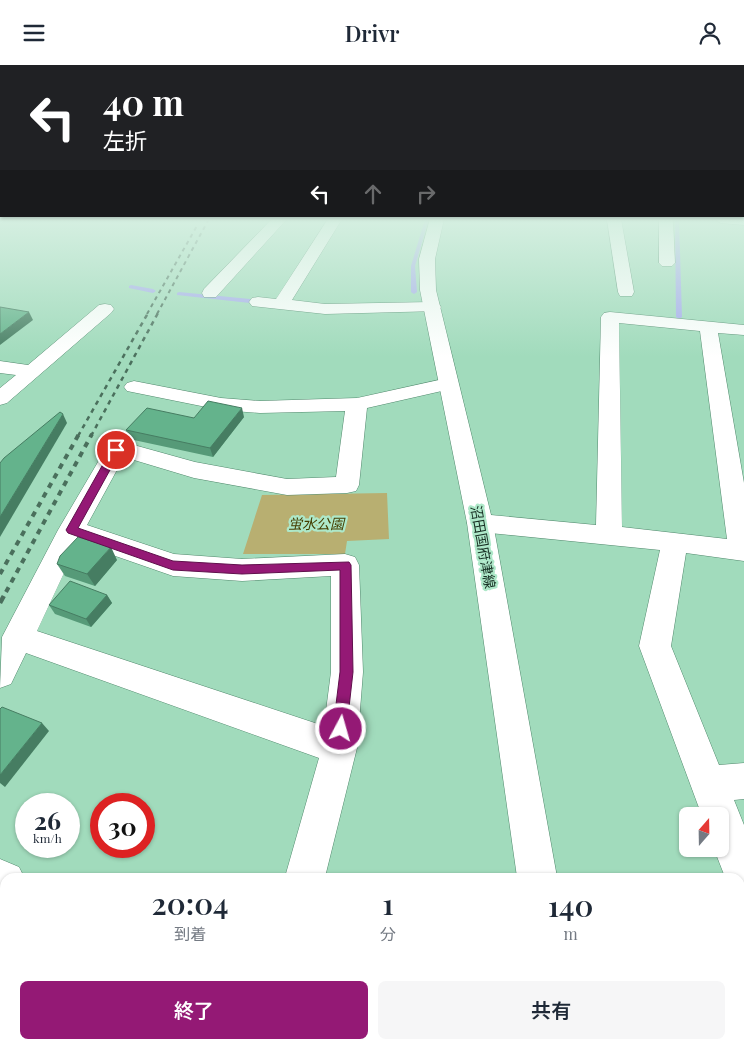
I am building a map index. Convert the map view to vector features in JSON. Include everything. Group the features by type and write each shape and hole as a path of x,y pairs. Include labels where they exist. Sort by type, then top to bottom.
{"street":[{"path":"210,293 237,265"},
{"path":"281,305 306,265"},
{"name":"沼田国府津線","path":"427,265 427,279 432,307 480,523 536,873"},
{"path":"622,265 626,292"},
{"path":"258,302 325,309 432,307"},
{"path":"0,399 105,309"},
{"path":"610,536 610,317 744,331"},
{"path":"480,523 675,542 743,551 708,327"},
{"path":"0,367 32,371"},
{"path":"134,387 221,404 260,407 356,404 448,384"},
{"path":"0,673 71,530 116,450 123,449 194,470 287,487 348,485 356,404"},
{"path":"71,530 173,565 242,570 345,565 347,672 338,748 306,873"},
{"path":"675,542 655,646 727,783 744,873"},
{"path":"17,637 338,748"}],"green space":[{"name":"蛍水公園","path":"387,493 389,539 347,541 345,554 243,554 262,495"}],"building":[{"path":"0,307 29,312 0,334"},
{"path":"208,401 242,408 210,448 126,430 147,408 194,418"},
{"path":"60,412 63,414 0,517 0,463"},
{"path":"78,537 111,547 87,574 57,564 60,556"},
{"path":"70,581 107,595 86,619 49,605"},
{"path":"2,707 42,723 0,775 0,709"}],"waterway":[{"path":"413,265 414,292"},
{"path":"678,265 679,317"},
{"path":"131,287 153,291"},
{"path":"179,294 250,301"}],"railway":[{"path":"147,314 175,265"},
{"path":"157,314 184,265"},
{"path":"78,436 148,313"},
{"path":"91,436 158,313"},
{"path":"0,574 79,434"},
{"path":"6,592 92,434"},
{"path":"0,603 7,590"}],"route":[{"path":"116,450 71,530 173,565 242,570 345,565 347,672 341,729"}]}
